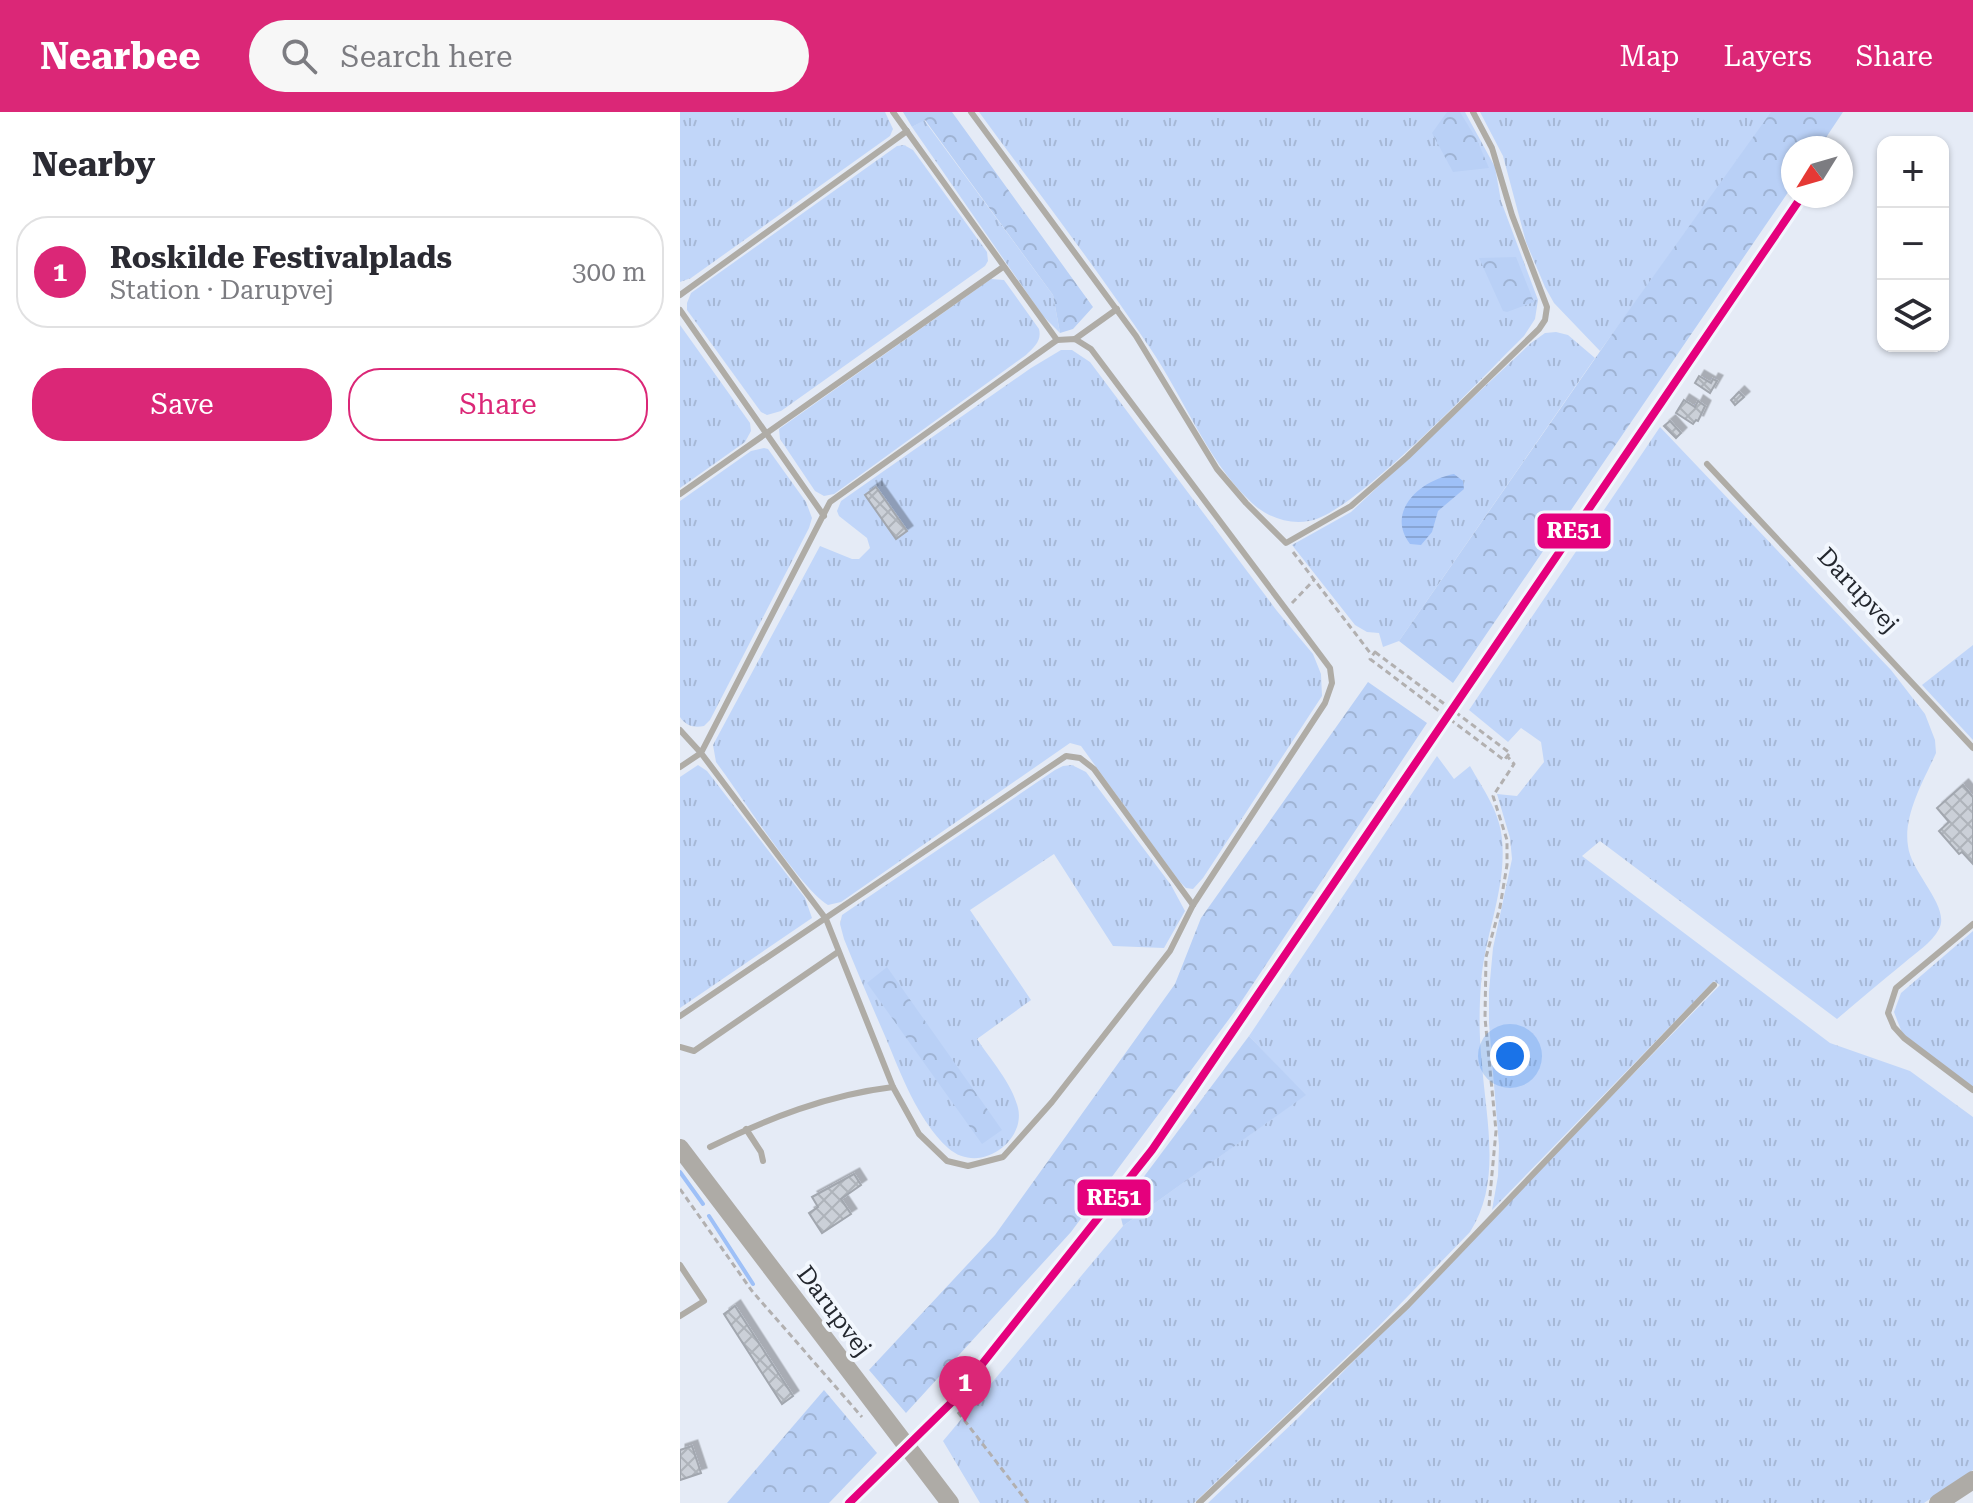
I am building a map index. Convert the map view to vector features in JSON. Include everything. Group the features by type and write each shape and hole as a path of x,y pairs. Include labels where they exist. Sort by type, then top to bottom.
{"street":[{"name":"Darupvej","path":"680,1148 879,1420 950,1503"},
{"path":"1938,1503 1973,1480"}],"lane":[{"path":"893,112 1057,340"},
{"path":"971,112 1136,336 1217,469 1286,543 1351,506 1407,457 1545,320 1547,307 1512,215 1501,171 1473,112"},
{"path":"680,295 907,131"},
{"path":"680,494 1003,267"},
{"path":"680,767 701,753 830,502 1057,340 1075,339 1117,309"},
{"path":"680,310 824,516"},
{"path":"680,730 701,753 826,919 893,1087 919,1134 947,1161 968,1166 1003,1157 1052,1102 1170,951 1193,905 1325,703 1332,683 1330,668 1091,349 1075,339"},
{"name":"Darupvej","path":"1707,464 1973,748"},
{"path":"680,1016 1066,756 1080,758 1094,769 1193,905"},
{"path":"1973,924 1896,988 1888,1013 1894,1027 1904,1038 1973,1090"},
{"path":"680,1047 694,1051 838,952"},
{"path":"1199,1503 1408,1305 1714,985"},
{"path":"710,1147 746,1129 824,1099 893,1087"},
{"path":"746,1129 761,1152 763,1161"},
{"path":"680,1265 704,1301 680,1316"}],"path":[{"path":"1286,543 1372,655 1514,764 1493,796 1507,840 1507,865 1500,907 1486,957 1485,1018 1496,1131 1486,1222"},
{"path":"1286,610 1314,580"},
{"path":"1372,655 1507,756"},
{"path":"680,1189 752,1291 862,1417 879,1420"},
{"path":"958,1412 1028,1503"}],"green space":[{"path":"680,112 885,112 893,129 890,136 691,278 680,282"},
{"path":"903,112 952,112 1093,307 1073,329 1060,333 1053,295 925,120 912,127"},
{"path":"979,112 1465,112 1495,167 1501,201 1538,300 1535,319 1524,336 1451,409 1357,494 1330,513 1309,521 1292,522 1276,518 1255,506 1220,466 1162,367 1129,318"},
{"path":"1447,112 1460,112 1489,168 1453,172 1432,133"},
{"path":"1480,112 1772,112 1600,351 1554,303 1545,287 1526,242 1503,156"},
{"path":"1771,112 1843,112 1827,136 1781,136 1781,203 1453,683 1399,641"},
{"path":"924,120 1053,295 1060,333 1043,316 912,127"},
{"path":"904,145 913,150 987,252 988,261 781,411 767,415 761,412 687,310 691,293 897,146"},
{"path":"1516,257 1534,302 1507,312 1503,311 1479,258"},
{"path":"991,279 1004,280 1039,329 1034,346 1026,355 834,494 824,496 815,491 780,439 779,429"},
{"path":"680,325 750,423 751,431 745,442 680,488"},
{"path":"1545,333 1568,335 1595,358 1399,641 1383,647 1379,633 1367,632 1355,625 1292,545 1351,512 1531,343"},
{"path":"1061,350 1072,350 1090,362 1277,611 1313,654 1321,674 1322,696 1193,889 1186,888 1179,881 1081,746 1070,743 841,902 828,905 804,883 760,824 716,762 713,745 820,546 852,559 859,559 870,548 867,538 839,516 837,511 841,501"},
{"path":"1660,427 1891,670 1925,714 1935,740 1936,753 1911,810 1907,834 1911,856 1935,900 1941,920 1939,929 1928,943 1837,1019 1600,841 1582,856 1830,1043 1910,1071 1973,1117 1973,1470 1924,1503 1208,1503 1299,1417 1720,985 1714,981 1492,1210 1499,1146 1489,991 1493,948 1512,859 1510,838 1497,794 1517,796 1544,762 1541,742 1521,728 1508,742 1469,710"},
{"path":"768,449 806,502 812,518 710,720 704,726 690,726 680,717 680,501 751,451"},
{"path":"1973,645 1973,740 1922,685"},
{"path":"1368,682 1427,723 1235,1011 1071,1232 906,1413 869,1370 995,1235 1175,984 1201,918"},
{"path":"1437,756 1454,779 1470,766 1494,810 1502,839 1501,876 1483,966 1480,1004 1489,1172 1480,1213 1470,1232 1379,1326 1194,1503 980,1503 943,1441 1123,1226 1305,1095 1249,1036"},
{"path":"698,765 707,771 805,898 812,918 680,1008 680,777"},
{"path":"1072,765 1086,772 1171,885 1185,911 1164,948 1113,946 1054,854 970,910 1031,1000 977,1039 1006,1080 1015,1099 1019,1120 1015,1132 998,1151 974,1158 961,1156 948,1148 927,1124 911,1095 844,939 840,924 842,915 1055,770"},
{"path":"1973,931 1973,1089 1904,1038 1894,1012 1901,993"},
{"path":"887,967 1002,1130 982,1144 867,983"},
{"path":"1249,1036 1306,1095 1123,1226 1119,1210"},
{"path":"824,1390 877,1453 829,1503 727,1503"}],"shaded area":[{"path":"1454,474 1463,481 1464,489 1438,511 1432,532 1421,545 1410,544 1403,532 1402,520 1410,499 1430,483"}],"building":[{"path":"1699,376 1711,383 1713,379 1717,381 1710,393 1695,383"},
{"path":"1739,392 1744,397 1735,405 1731,400"},
{"path":"1684,400 1695,407 1698,401 1705,406 1698,421 1693,424 1676,413"},
{"path":"1670,421 1681,433 1676,438 1664,426"},
{"path":"876,487 907,531 896,539 865,495"},
{"path":"1963,785 1973,797 1973,864 1962,852 1959,854 1939,831 1949,822 1937,808"},
{"path":"854,1174 861,1185 841,1199 851,1214 822,1233 809,1213 818,1207 812,1197"},
{"path":"735,1306 793,1396 782,1404 724,1314"},
{"path":"692,1446 701,1473 680,1480 680,1450"}],"waterway":[{"path":"680,1172 703,1204"},
{"path":"709,1216 753,1284"}],"transit line":[{"name":"RE51","path":"849,1503 952,1402 1152,1150 1794,208"}],"place":[{"name":"Roskilde Festivalplads","path":"965,1422"}]}
